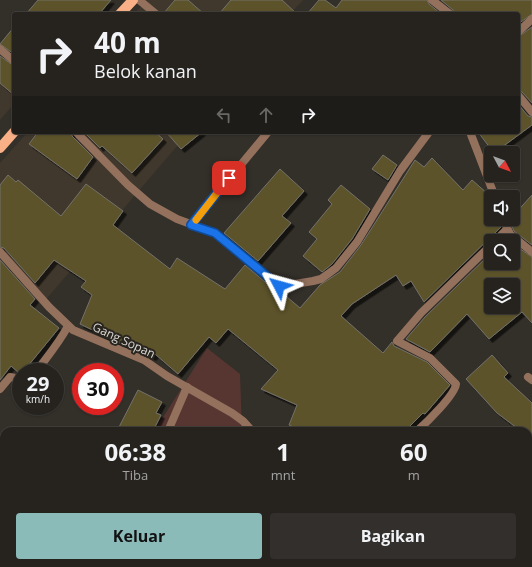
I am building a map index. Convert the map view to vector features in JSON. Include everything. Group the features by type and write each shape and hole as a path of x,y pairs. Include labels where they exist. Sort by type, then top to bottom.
{"main road":[{"path":"122,12 133,0"},
{"path":"0,148 12,134"}],"street":[{"path":"139,0 154,12"},
{"path":"432,0 447,12"},
{"path":"520,30 532,19"},
{"path":"0,49 12,59"},
{"path":"520,97 532,112"},
{"path":"78,134 128,185 150,204 169,216 215,233 279,286 321,279 342,262 357,242 400,171 428,134"},
{"path":"191,225 266,134"},
{"path":"471,134 492,190"},
{"path":"506,226 515,239 532,252"},
{"path":"502,234 507,229"},
{"name":"Gang Sopan","path":"0,252 68,326 78,332 144,360 238,417 248,427"},
{"path":"421,427 447,399 456,387 456,384 454,379 430,358 397,341 421,313 484,252"},
{"path":"41,363 58,343 68,326"},
{"path":"0,390 10,377 12,377"},
{"path":"170,427 187,387"}],"shaded area":[{"path":"147,0 303,0 292,12 136,12"},
{"path":"0,56 12,66 12,106 0,120"},
{"path":"26,134 187,134 42,304 0,265 0,163"},
{"path":"207,348 240,374 242,427 157,427"}],"building":[{"path":"38,0 111,0 101,12 28,12"},
{"path":"175,0 188,0 202,12 165,12"},
{"path":"231,0 282,0 295,12 221,12"},
{"path":"319,0 325,0 336,8 342,0 427,0 429,4 439,12 309,12"},
{"path":"441,0 532,0 532,14 520,23 520,12 454,12"},
{"path":"532,27 532,103 520,91 520,36"},
{"path":"12,29 12,53 0,44"},
{"path":"0,56 12,65 12,93 0,83"},
{"path":"520,106 528,116 532,117 532,125 520,134"},
{"path":"36,134 72,134 93,157 77,179 29,144"},
{"path":"86,134 157,134 163,139 132,173 102,146 100,148"},
{"path":"168,134 200,134 181,149"},
{"path":"480,134 520,134 504,146 489,146"},
{"path":"383,155 397,165 388,180 372,169"},
{"path":"432,158 463,190 472,180 484,190 484,226 501,227 494,234 484,234 484,244 424,302 411,281 403,286 396,275 352,304 341,316 383,353 392,342 394,346 427,362 450,385 425,414 423,413 409,427 294,427 289,425 297,405 261,389 278,370 228,329 216,343 209,337 178,374 155,354 153,357 128,347 80,324 92,295 81,287 86,281 54,260 35,283 4,248 0,247 0,185 8,175 16,182 18,180 61,216 86,184 123,211 113,225 170,269 177,258 225,289 245,265 271,287 280,291 300,308 320,285 340,272 361,245 415,160 424,167"},
{"path":"280,169 304,191 282,216 291,223 258,261 224,233"},
{"path":"341,185 370,209 352,239 332,264 322,272 303,256 317,239 309,232 332,204 328,200"},
{"path":"532,195 532,245 520,236 520,234 514,231 512,226 520,226 520,208"},
{"path":"520,249 532,257 532,323 522,312 520,314 520,278 484,278 484,314 520,314 489,339 467,314 430,352 406,339 425,317 484,260 484,270 520,270"},
{"path":"0,260 35,299 30,305 59,328 30,363 12,363 12,367 11,366 0,380"},
{"path":"492,355 508,373 504,377 532,403 532,427 516,427 497,413 466,379"},
{"path":"138,390 162,402 156,413 161,415 155,427 119,427"}],"slow traffic":[{"path":"196,220 217,193"}],"route":[{"path":"229,178 191,225 215,233 279,286"}]}
